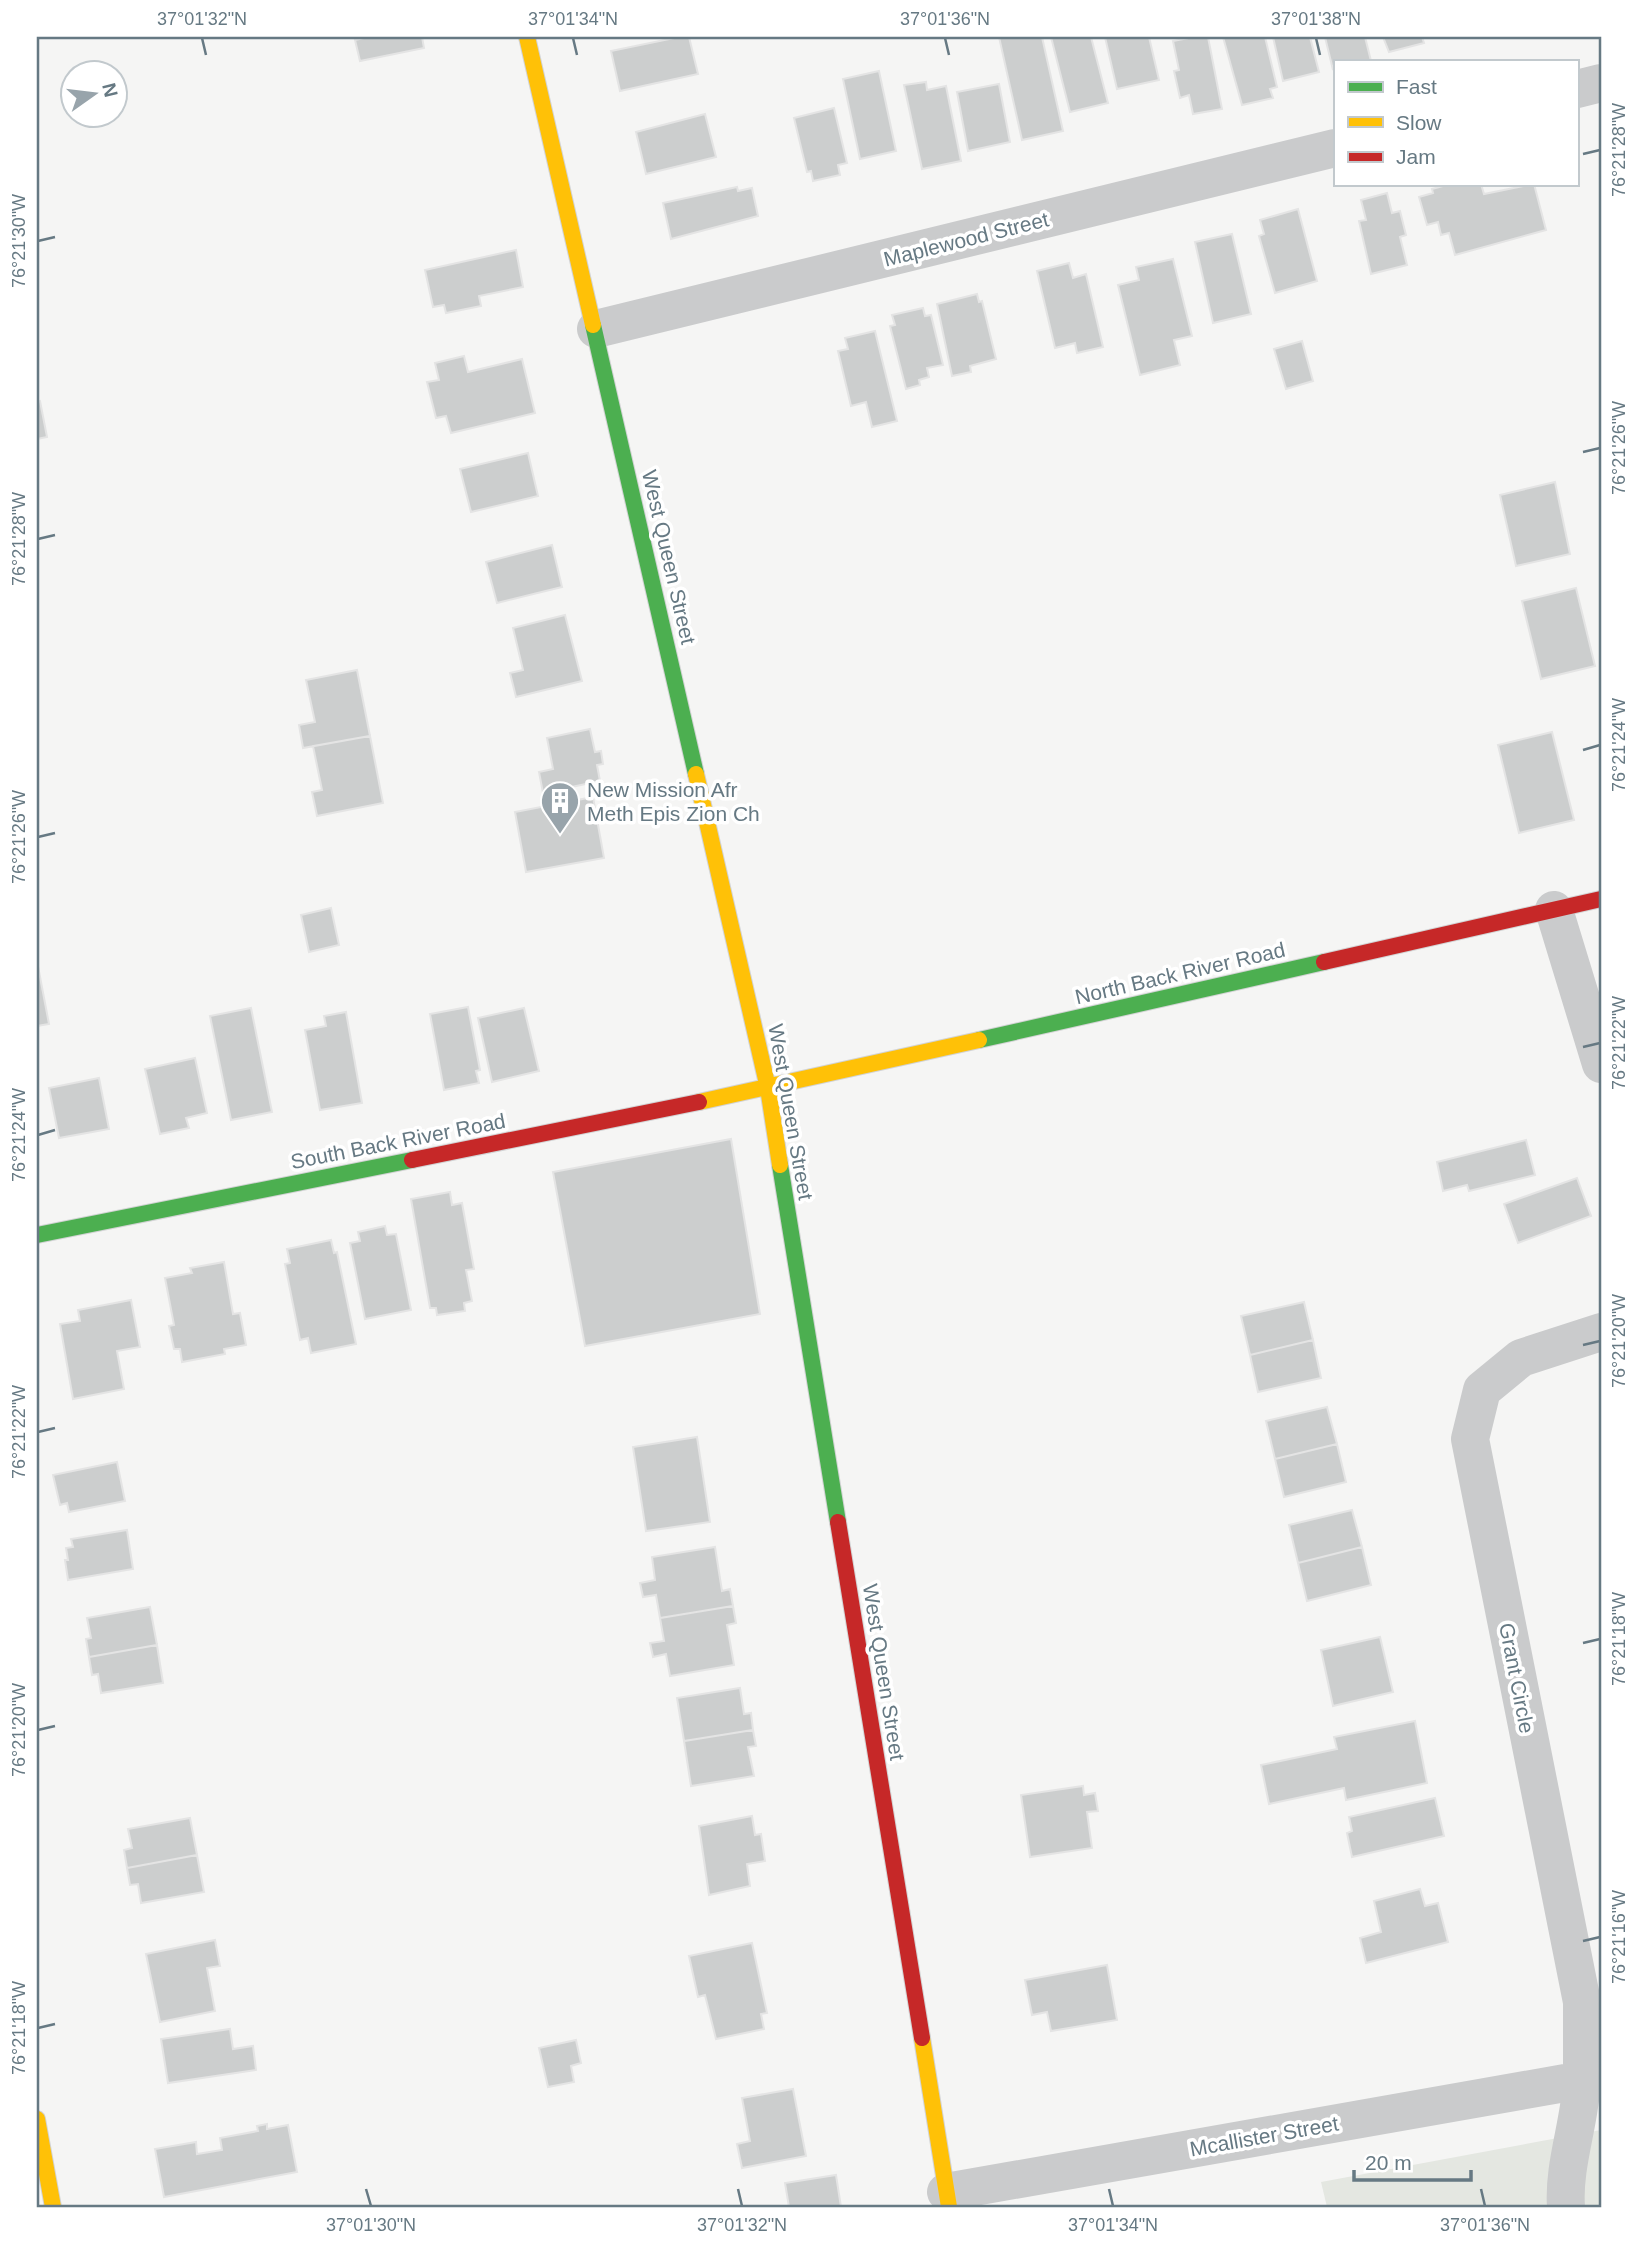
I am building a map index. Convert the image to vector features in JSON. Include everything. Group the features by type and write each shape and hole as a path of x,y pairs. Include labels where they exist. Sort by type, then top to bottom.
{"street":[{"name":"West Queen Street","path":"527,37 768,1087 947,2200"},
{"path":"1578,89 1601,83"},
{"name":"Maplewood Street","path":"596,329 1334,148"},
{"name":"North Back River Road","path":"768,1087 1601,899"},
{"path":"1554,910 1601,1064"},
{"name":"South Back River Road","path":"37,1235 768,1087"},
{"name":"Grant Circle","path":"1566,2207 1565,2184 1580,2114 1591,2081 1582,2002 1470,1439 1482,1390 1501,1374 1521,1358 1601,1332"},
{"name":"Mcallister Street","path":"947,2200 1591,2081"},
{"path":"37,2119 53,2207"}],"shaded area":[{"path":"1601,2130 1601,2207 1327,2207 1321,2182"}],"building":[{"path":"368,37 422,37 424,48 360,61 355,40"},
{"path":"689,37 698,74 620,91 611,51"},
{"path":"999,37 1042,37 1063,131 1022,140"},
{"path":"1051,37 1091,37 1108,103 1070,112"},
{"path":"1105,37 1149,37 1159,80 1117,89"},
{"path":"1208,37 1222,109 1193,114 1189,95 1180,98 1174,71 1179,70 1173,41"},
{"path":"1223,37 1265,37 1277,87 1270,89 1273,98 1242,105"},
{"path":"1273,37 1310,37 1319,72 1283,81"},
{"path":"1325,37 1365,37 1371,60 1334,60 1333,70"},
{"path":"1383,37 1422,37 1424,43 1389,52"},
{"path":"879,71 896,151 860,159 843,79"},
{"path":"926,82 927,90 946,86 961,161 922,169 904,85"},
{"path":"999,84 1010,142 968,151 957,92"},
{"path":"834,108 847,163 838,165 840,175 813,181 811,171 807,172 794,118"},
{"path":"705,114 716,157 646,174 636,132"},
{"path":"1443,186 1482,186 1484,194 1535,186 1546,230 1455,255 1449,233 1441,235 1438,222 1427,225 1419,197 1433,193 1432,189"},
{"path":"737,187 738,191 752,188 758,216 671,239 663,203"},
{"path":"1387,193 1392,213 1400,211 1406,235 1400,237 1407,265 1371,274 1359,221 1366,220 1361,200"},
{"path":"1298,209 1317,281 1275,293 1259,236 1264,234 1260,220"},
{"path":"1232,234 1251,314 1213,323 1195,242"},
{"path":"516,250 523,287 479,296 481,306 446,313 444,305 433,307 425,270"},
{"path":"1173,259 1192,336 1174,340 1180,365 1140,375 1118,285 1139,280 1136,267"},
{"path":"1069,263 1073,278 1086,274 1103,347 1077,353 1075,343 1055,348 1037,271"},
{"path":"977,294 979,302 982,301 996,359 970,366 971,372 952,376 937,304"},
{"path":"923,308 925,316 931,315 943,365 927,368 929,377 919,380 920,385 906,389 890,326 895,325 892,315"},
{"path":"875,331 897,421 872,427 866,402 851,406 838,351 848,349 845,338"},
{"path":"1302,341 1313,381 1286,389 1274,349"},
{"path":"464,356 468,372 522,359 535,413 451,433 446,416 436,418 427,382 439,380 435,363"},
{"path":"40,401 47,437 37,439 37,402"},
{"path":"528,453 538,496 471,512 460,469"},
{"path":"1555,482 1570,554 1516,566 1500,495"},
{"path":"552,545 562,587 497,603 486,562"},
{"path":"1576,588 1595,666 1541,679 1522,601"},
{"path":"565,615 582,681 516,697 510,673 523,670 513,628"},
{"path":"357,670 370,736 303,748 299,725 315,722 306,680"},
{"path":"590,729 595,752 601,751 603,764 597,765 600,781 543,793 539,772 553,769 547,738"},
{"path":"1552,732 1574,820 1519,833 1498,745"},
{"path":"370,736 383,803 317,816 312,792 322,790 313,746"},
{"name":"New Mission Afr Meth Epis Zion Ch","path":"593,797 604,858 526,872 515,812"},
{"path":"331,908 339,945 309,952 301,915"},
{"path":"37,961 49,1024 37,1026"},
{"path":"468,1007 480,1070 476,1071 479,1083 444,1090 430,1014"},
{"path":"251,1008 272,1112 231,1120 210,1016"},
{"path":"524,1008 539,1071 492,1082 478,1018"},
{"path":"346,1012 362,1103 320,1110 305,1030 326,1026 324,1016"},
{"path":"195,1058 207,1113 186,1118 189,1128 160,1134 145,1069"},
{"path":"99,1078 109,1129 59,1138 49,1088"},
{"path":"731,1139 760,1314 585,1346 553,1172"},
{"path":"1526,1140 1535,1175 1469,1191 1467,1185 1443,1191 1437,1162"},
{"path":"1577,1178 1591,1216 1518,1243 1504,1204"},
{"path":"450,1192 452,1205 462,1203 474,1269 466,1270 472,1301 464,1303 465,1311 437,1315 436,1308 430,1308 411,1199"},
{"path":"385,1226 387,1235 396,1234 411,1310 365,1319 350,1243 360,1241 358,1232"},
{"path":"331,1240 334,1253 337,1252 356,1344 311,1353 308,1338 300,1340 285,1264 290,1263 287,1249"},
{"path":"224,1262 233,1314 240,1313 246,1345 224,1349 225,1354 182,1362 180,1349 174,1349 169,1326 174,1325 165,1278 192,1273 190,1268"},
{"path":"131,1300 140,1347 117,1351 124,1389 73,1399 60,1324 80,1321 78,1310"},
{"path":"1304,1302 1313,1340 1250,1355 1241,1316"},
{"path":"1313,1340 1321,1378 1258,1392 1250,1355"},
{"path":"1327,1407 1337,1444 1275,1459 1266,1421"},
{"path":"697,1437 710,1522 646,1531 633,1447"},
{"path":"1337,1444 1346,1482 1284,1497 1275,1459"},
{"path":"117,1462 125,1501 69,1512 67,1503 60,1505 53,1475"},
{"path":"1352,1510 1362,1547 1298,1563 1289,1525"},
{"path":"127,1530 133,1569 68,1580 65,1560 68,1560 66,1548 73,1547 71,1539"},
{"path":"715,1547 722,1591 730,1589 733,1606 660,1618 656,1595 643,1597 640,1583 655,1580 652,1557"},
{"path":"1362,1547 1371,1585 1307,1601 1298,1563"},
{"path":"733,1606 736,1623 727,1625 734,1665 670,1676 666,1654 653,1657 650,1643 664,1641 660,1618"},
{"path":"150,1607 157,1645 89,1657 86,1639 91,1638 87,1618"},
{"path":"1380,1637 1393,1692 1333,1706 1321,1650"},
{"path":"157,1645 163,1683 101,1693 98,1674 92,1675 89,1657"},
{"path":"740,1688 744,1714 751,1713 753,1730 684,1741 677,1698"},
{"path":"1415,1721 1427,1783 1346,1800 1344,1788 1269,1804 1261,1765 1337,1749 1334,1737"},
{"path":"753,1730 756,1746 748,1747 754,1776 691,1786 684,1741"},
{"path":"1083,1786 1084,1795 1095,1793 1098,1811 1087,1812 1092,1848 1030,1857 1021,1795"},
{"path":"1435,1798 1444,1836 1352,1857 1347,1833 1352,1831 1349,1817"},
{"path":"752,1816 755,1835 761,1834 765,1861 747,1864 750,1886 709,1895 699,1826"},
{"path":"190,1818 197,1855 127,1868 124,1850 132,1848 128,1829"},
{"path":"197,1855 204,1892 141,1903 138,1884 130,1885 127,1868"},
{"path":"1420,1889 1425,1906 1438,1903 1448,1942 1366,1963 1360,1938 1381,1932 1374,1901"},
{"path":"215,1940 220,1966 207,1968 215,2011 160,2022 146,1954"},
{"path":"752,1943 767,2013 761,2014 764,2029 716,2039 705,1995 698,1997 689,1956"},
{"path":"1107,1965 1117,2020 1051,2031 1047,2012 1032,2015 1025,1980"},
{"path":"230,2029 233,2049 253,2046 256,2070 168,2083 161,2039"},
{"path":"576,2040 581,2063 571,2066 574,2082 548,2087 539,2048"},
{"path":"793,2089 806,2156 742,2168 737,2144 750,2141 742,2098"},
{"path":"267,2124 267,2129 288,2125 297,2172 164,2197 155,2149 196,2142 197,2154 222,2150 220,2138 258,2131 257,2126"},
{"path":"836,2175 841,2207 789,2207 785,2183"}],"traffic: fast":[{"path":"593,325 696,774"},
{"path":"979,1040 1324,962"},
{"path":"37,1235 412,1160"},
{"path":"780,1165 838,1522"}],"traffic: slow":[{"path":"527,37 593,325"},
{"path":"696,774 768,1088 780,1165"},
{"path":"699,1102 979,1040"},
{"path":"922,2038 949,2207"},
{"path":"37,2119 53,2207"}],"traffic: jam":[{"path":"1324,962 1601,899"},
{"path":"412,1160 699,1102"},
{"path":"838,1522 922,2038"}],"place":[{"name":"New Mission Afr Meth Epis Zion Ch","path":"560,835"}]}
